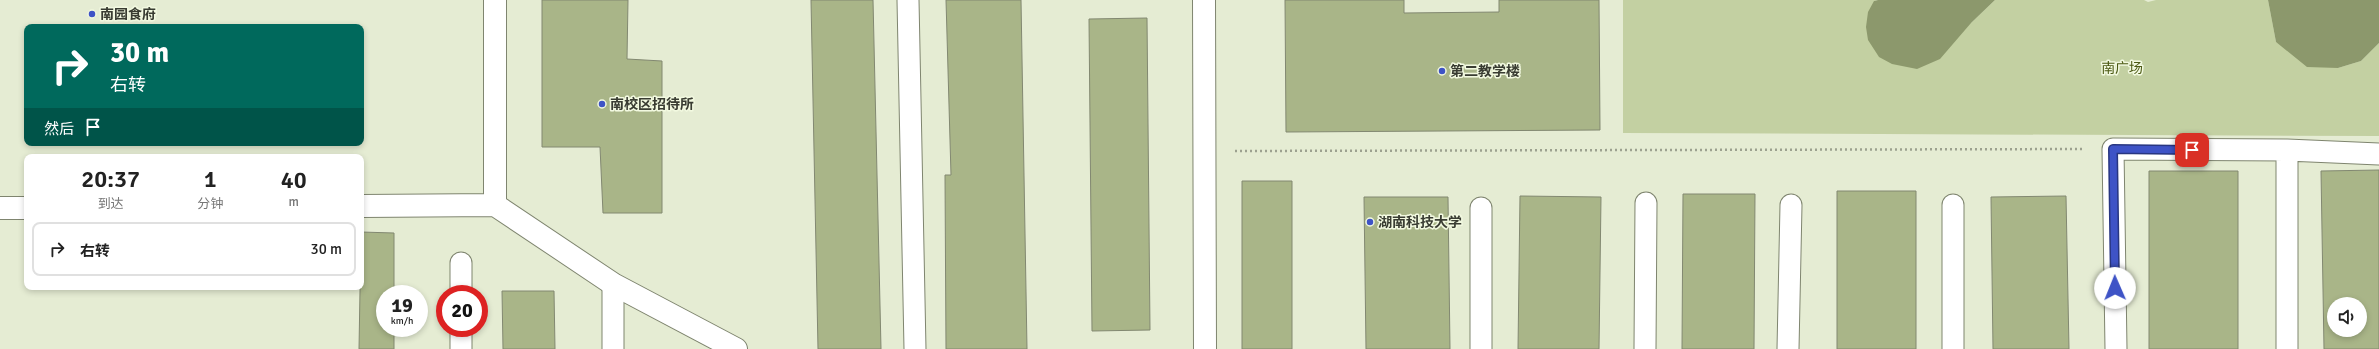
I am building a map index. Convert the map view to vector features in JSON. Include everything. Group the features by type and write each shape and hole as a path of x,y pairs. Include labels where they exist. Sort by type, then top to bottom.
{"street":[{"path":"495,0 495,205"},
{"path":"1204,0 1205,349"},
{"path":"364,206 495,205 613,284 736,349"},
{"path":"0,208 24,208"}],"lane":[{"path":"908,0 915,349"},
{"path":"2116,349 2113,149 2287,150 2379,154"},
{"path":"2287,150 2287,349"},
{"path":"1645,349 1646,203"},
{"path":"1788,349 1791,205"},
{"path":"1953,205 1953,349"},
{"path":"1481,208 1481,349"},
{"path":"461,263 461,285"},
{"path":"613,284 613,349"},
{"path":"461,337 461,349"}],"path":[{"path":"1204,152 2113,149"}],"green space":[{"name":"南广场","path":"1623,0 1878,0 1874,1 1971,23 1995,0 2144,0 2148,2 2156,0 2268,0 2276,42 2338,68 2361,61 2379,43 2379,136 1623,133"}],"shaded area":[{"path":"1995,0 1971,23 1940,59 1917,69 1892,64 1879,57 1868,40 1866,27 1868,12 1874,1"},
{"path":"2268,0 2379,0 2379,43 2361,61 2338,68 2307,67 2276,42"}],"building":[{"name":"南校区招待所","path":"542,0 628,0 627,59 662,61 662,213 603,213 600,147 542,147"},
{"path":"811,0 873,0 881,349 818,349"},
{"path":"946,0 1021,0 1027,349 946,349 945,175 951,175"},
{"name":"第二教学楼","path":"1285,0 1404,0 1404,13 1499,12 1499,0 1599,0 1600,130 1286,132"},
{"path":"1147,18 1150,330 1092,331 1089,19"},
{"path":"2379,170 2379,349 2324,349 2321,171"},
{"path":"2149,171 2238,171 2238,349 2149,349"},
{"path":"1242,181 1292,181 1292,349 1242,349"},
{"path":"1837,191 1916,191 1916,349 1837,349"},
{"path":"1683,194 1755,194 1754,349 1682,349"},
{"path":"1520,196 1601,197 1599,349 1518,349"},
{"path":"2066,196 2069,349 1993,349 1991,197"},
{"path":"1364,197 1448,197 1450,349 1366,349"},
{"path":"364,232 394,233 394,285 376,285 376,337 394,337 394,349 359,349 360,290 364,290"},
{"path":"502,291 554,291 555,349 503,349"}],"place":[{"name":"南园食府","path":"92,14"},
{"name":"第二教学楼","path":"1442,71"},
{"name":"南校区招待所","path":"602,104"},
{"name":"湖南科技大学","path":"1370,222"}],"route":[{"path":"2115,288 2113,149 2192,150"}]}
